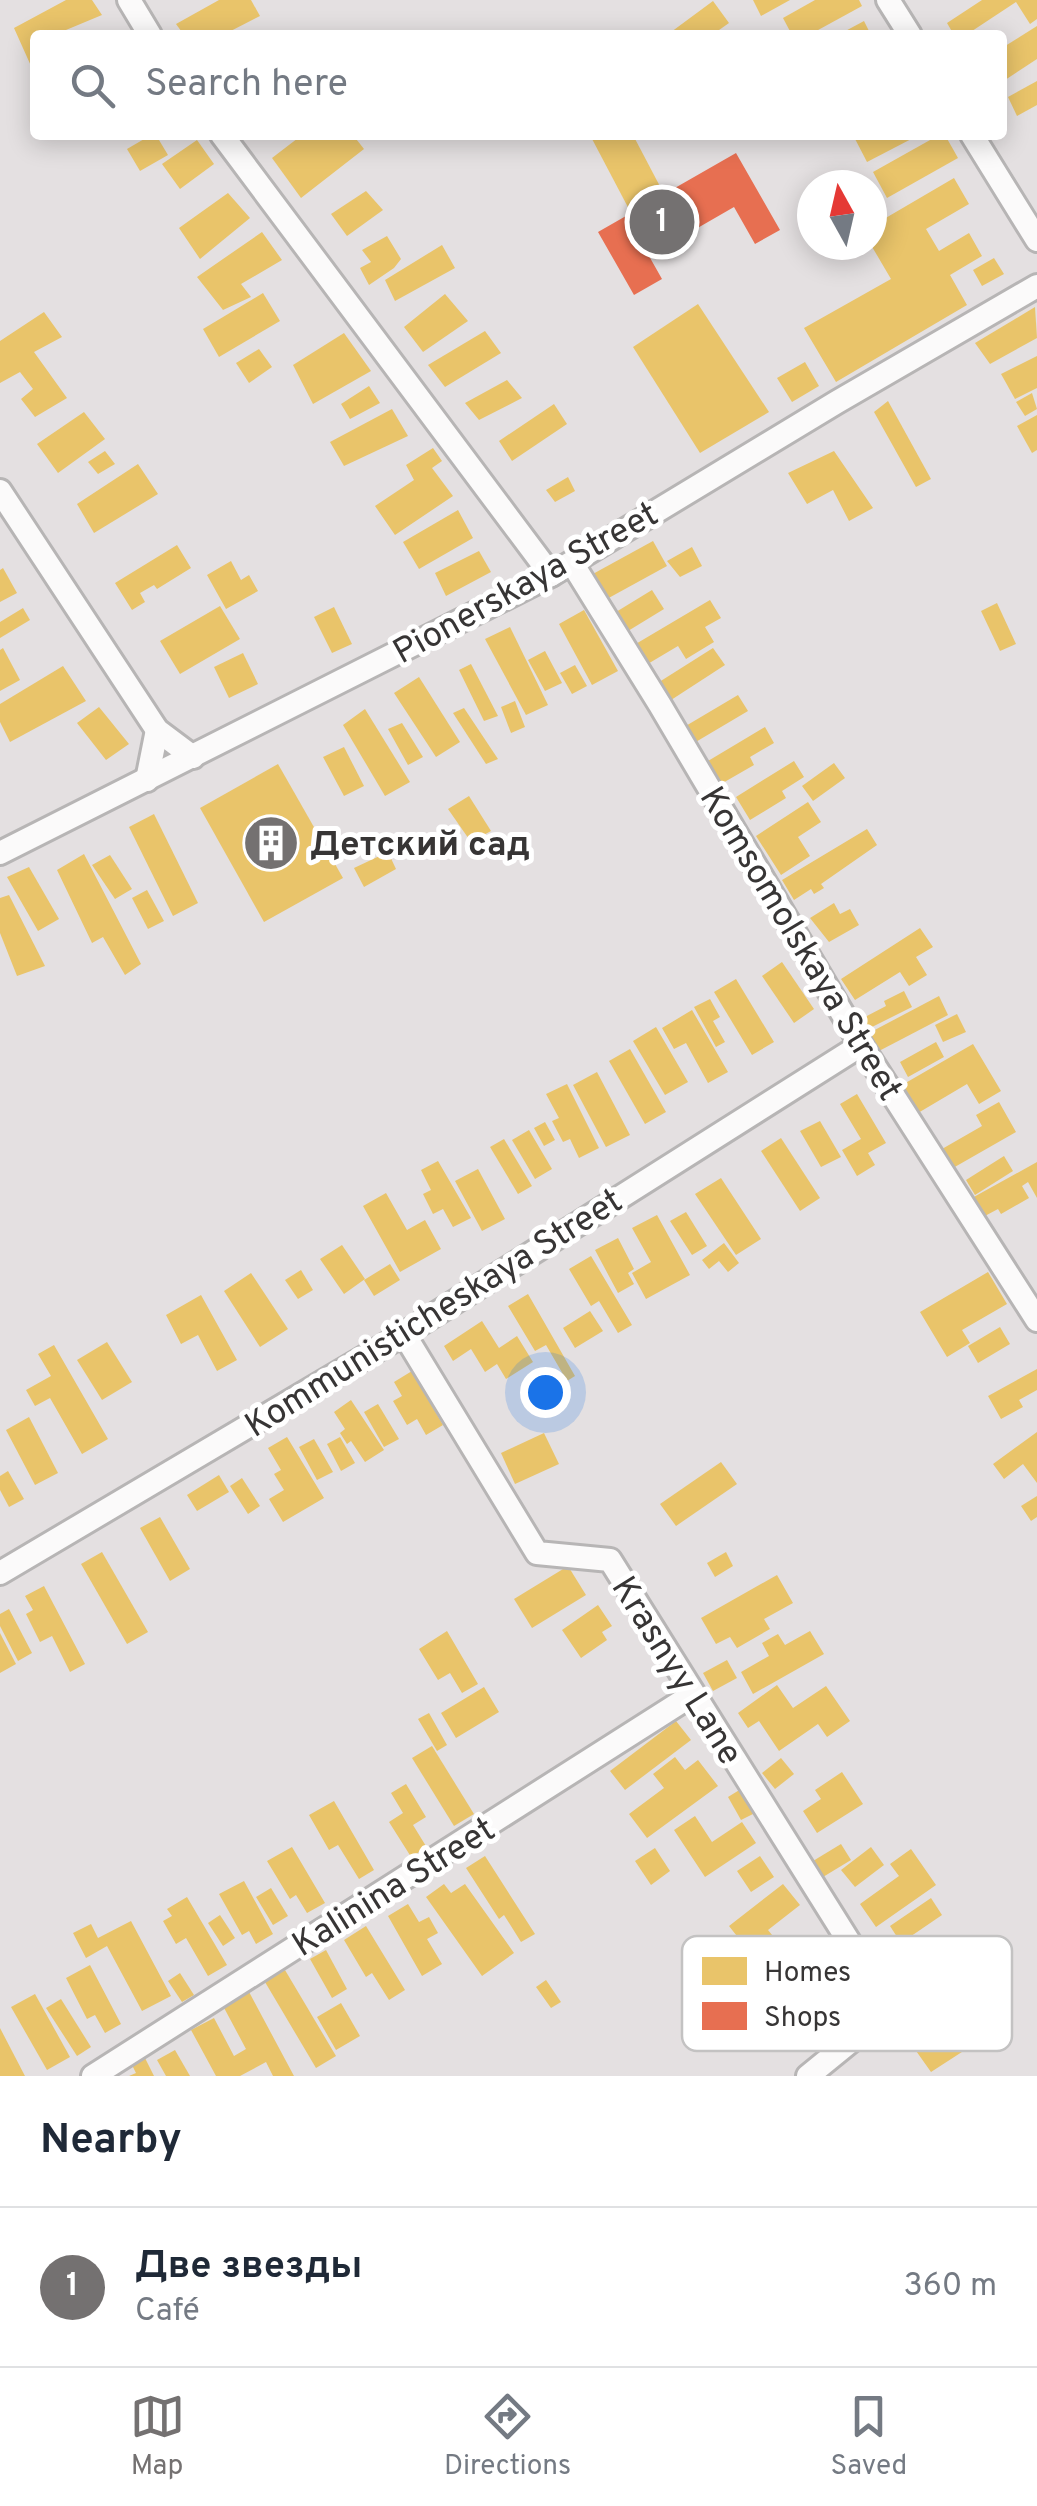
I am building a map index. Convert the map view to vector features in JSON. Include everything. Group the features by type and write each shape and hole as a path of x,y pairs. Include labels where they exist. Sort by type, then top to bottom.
{"street":[{"path":"128,0 147,30"},
{"path":"888,0 907,30"},
{"path":"226,140 551,575"},
{"path":"975,140 1037,240"},
{"name":"Pionerskaya Street","path":"0,853 551,575 1037,286"},
{"path":"0,492 157,730 192,757"},
{"name":"Komsomolskaya Street","path":"572,563 861,1045 1037,1320"},
{"path":"147,780 157,730"},
{"name":"Kommunisticheskaya Street","path":"0,1573 404,1334 861,1045"},
{"name":"Krasnyy Lane","path":"404,1334 538,1554 610,1560 845,1936"},
{"name":"Kalinina Street","path":"93,2076 692,1696"},
{"name":"Krasnyy Lane","path":"808,2076 839,2051"}],"building: Homes":[{"path":"66,0 92,0 102,15 66,30 30,30 30,64 14,28"},
{"path":"219,0 251,0 260,16 233,30 180,30 176,24"},
{"path":"753,0 790,0 761,16"},
{"path":"815,0 859,0 862,6 818,30 789,30 783,18"},
{"path":"982,0 1037,0 1037,19 1030,24 1016,2 974,30 951,30 947,23"},
{"path":"713,1 729,23 719,30 674,30"},
{"path":"864,21 868,30 847,30"},
{"path":"1037,26 1037,59 1007,79 1007,45"},
{"path":"1037,81 1037,105 1017,116 1008,97"},
{"path":"142,140 159,140 168,155 140,171 127,149"},
{"path":"197,140 214,164 180,189 162,164"},
{"path":"295,140 357,140 364,149 301,198 272,158"},
{"path":"593,140 636,140 664,194 631,213"},
{"path":"856,140 909,140 867,162"},
{"path":"930,140 948,140 958,158 887,198 887,170 877,170"},
{"path":"954,178 969,204 926,229 939,251 969,233 982,256 950,275 967,305 836,382 804,328 891,279 880,260 887,260 887,217"},
{"path":"366,191 383,210 347,236 331,214"},
{"path":"228,193 250,218 200,259 179,228"},
{"path":"262,232 282,260 241,284 251,297 223,310 197,277"},
{"path":"387,236 401,259 369,285 360,268 371,262 362,250"},
{"path":"442,245 455,268 395,301 385,280"},
{"path":"994,258 1004,274 982,286 973,270"},
{"path":"263,293 280,321 219,357 203,329"},
{"path":"445,294 468,321 423,352 404,327"},
{"path":"698,304 769,412 700,453 633,347"},
{"path":"1035,307 1037,338 990,364 975,343"},
{"path":"44,312 62,337 34,352 67,398 35,417 21,399 33,389 20,372 0,383 0,341"},
{"path":"485,331 501,353 445,387 428,365"},
{"path":"344,333 371,371 313,404 293,365"},
{"path":"259,349 272,367 249,383 236,363"},
{"path":"1037,356 1037,388 1015,399 1001,374"},
{"path":"805,362 819,386 792,402 777,378"},
{"path":"507,380 522,398 479,420 465,403"},
{"path":"369,386 380,403 350,419 341,404"},
{"path":"1032,393 1037,409 1025,416 1016,402"},
{"path":"888,401 931,479 916,487 874,412"},
{"path":"554,404 567,424 512,461 499,441"},
{"path":"392,409 408,436 344,466 330,442"},
{"path":"84,412 105,439 58,473 37,444"},
{"path":"1037,415 1037,450 1032,453 1017,426"},
{"path":"433,448 442,461 432,468 453,496 395,535 375,506 414,480 406,465"},
{"path":"105,451 115,464 98,474 88,462"},
{"path":"834,451 873,508 849,521 833,490 807,504 788,473"},
{"path":"138,464 158,494 94,533 77,504"},
{"path":"568,477 575,491 555,502 546,490"},
{"path":"458,510 473,538 419,569 403,542"},
{"path":"653,541 667,566 605,600 591,575"},
{"path":"177,545 191,568 157,589 154,585 140,593 145,602 132,610 115,583"},
{"path":"692,547 702,566 680,577 667,561"},
{"path":"479,551 491,572 446,596 435,573"},
{"path":"231,561 241,580 249,575 258,591 226,609 207,575"},
{"path":"3,568 17,593 0,602 0,570"},
{"path":"652,590 664,609 628,631 616,612"},
{"path":"710,600 721,618 705,627 714,642 686,659 678,646 646,665 634,645"},
{"path":"997,603 1016,644 1000,651 981,611"},
{"path":"220,606 240,639 180,674 160,641"},
{"path":"334,607 352,644 332,653 314,617"},
{"path":"23,608 30,620 0,638 0,622"},
{"path":"584,610 618,671 592,685 559,624"},
{"path":"510,627 548,705 526,715 485,639"},
{"path":"3,648 20,680 0,691 0,650"},
{"path":"713,648 725,665 668,702 656,684"},
{"path":"545,651 562,683 545,691 528,660"},
{"path":"243,653 258,684 229,698 214,667"},
{"path":"471,664 498,716 484,721 459,670"},
{"path":"575,665 587,686 572,694 560,673"},
{"path":"63,666 86,701 10,742 0,722 0,704"},
{"path":"419,677 460,742 436,757 394,693"},
{"path":"738,695 748,711 694,743 684,727"},
{"path":"515,701 525,727 511,733 501,707"},
{"path":"99,707 129,744 106,760 77,723"},
{"path":"464,708 498,759 486,764 453,713"},
{"path":"365,709 410,782 385,796 343,725"},
{"path":"402,723 423,757 408,765 388,729"},
{"path":"765,727 774,743 750,757 754,765 721,784 708,761"},
{"path":"344,747 364,786 344,796 323,757"},
{"path":"794,761 804,777 782,791 786,798 750,820 736,797"},
{"path":"834,763 845,778 813,801 802,786"},
{"name":"Детский сад","path":"278,764 343,878 264,922 200,808"},
{"path":"469,796 491,831 471,842 448,809"},
{"path":"808,802 821,822 798,837 810,856 781,875 756,836"},
{"path":"154,814 198,903 173,916 129,827"},
{"path":"867,829 877,845 821,884 824,888 814,894 811,889 794,900 782,880"},
{"path":"388,852 396,869 364,887 354,868"},
{"path":"84,854 141,964 125,975 103,937 92,943 57,870"},
{"path":"110,855 132,889 115,899 92,865"},
{"path":"29,867 59,919 38,931 7,877"},
{"path":"147,890 164,921 148,929 132,898"},
{"path":"9,895 45,966 17,976 0,933 0,898"},
{"path":"834,903 840,914 850,909 859,925 829,942 810,918"},
{"path":"920,928 933,947 916,957 927,975 909,986 900,972 855,1000 841,979"},
{"path":"782,962 814,1009 794,1023 762,976"},
{"path":"736,979 774,1042 752,1055 714,992"},
{"path":"904,991 912,1007 868,1029 863,1018"},
{"path":"939,996 948,1015 879,1051 869,1033"},
{"path":"710,999 720,1017 713,1021 725,1042 716,1047 694,1007"},
{"path":"692,1010 728,1072 708,1083 686,1043 674,1049 662,1028"},
{"path":"957,1014 966,1032 943,1042 935,1025"},
{"path":"656,1027 688,1082 665,1095 633,1041"},
{"path":"936,1042 944,1057 908,1077 900,1062"},
{"path":"973,1044 1001,1091 979,1104 967,1084 918,1113 902,1085"},
{"path":"630,1049 666,1112 645,1124 609,1061"},
{"path":"597,1072 630,1135 606,1147 573,1085"},
{"path":"567,1084 599,1148 579,1158 570,1139 563,1142 552,1121 559,1118 546,1094"},
{"path":"857,1094 886,1143 868,1153 875,1165 857,1176 842,1150 861,1139 840,1104"},
{"path":"999,1102 1016,1132 953,1168 942,1149 982,1126 976,1115"},
{"path":"820,1121 841,1157 821,1167 800,1131"},
{"path":"545,1122 555,1140 544,1146 534,1128"},
{"path":"529,1130 552,1169 535,1179 512,1140"},
{"path":"781,1138 820,1198 800,1211 761,1151"},
{"path":"504,1139 532,1186 518,1194 490,1147"},
{"path":"1004,1156 1013,1171 975,1195 966,1180"},
{"path":"438,1161 471,1218 453,1227 443,1209 433,1214 423,1194 431,1190 421,1170"},
{"path":"1037,1162 1037,1198 1028,1182 1022,1186 1029,1198 1001,1214 998,1209 983,1217 972,1198"},
{"path":"478,1169 505,1219 482,1231 455,1181"},
{"path":"721,1178 761,1239 736,1255 695,1194"},
{"path":"386,1193 407,1230 425,1220 441,1249 400,1272 363,1206"},
{"path":"686,1212 707,1246 692,1255 670,1221"},
{"path":"657,1215 690,1275 646,1299 632,1273 651,1262 632,1228"},
{"path":"618,1238 634,1269 628,1273 634,1284 618,1293 595,1250"},
{"path":"724,1243 739,1263 728,1272 719,1261 709,1269 702,1260"},
{"path":"342,1245 365,1279 344,1294 320,1259"},
{"path":"591,1256 632,1325 618,1333 599,1301 591,1306 569,1269"},
{"path":"390,1264 400,1280 374,1296 364,1280"},
{"path":"301,1270 313,1290 298,1299 285,1280"},
{"path":"988,1272 1007,1304 962,1330 970,1343 947,1357 920,1312"},
{"path":"251,1273 288,1329 260,1347 224,1291"},
{"path":"528,1294 575,1376 567,1381 546,1345 535,1351 508,1306"},
{"path":"201,1295 237,1360 217,1371 198,1335 181,1344 166,1315"},
{"path":"590,1311 603,1331 575,1348 563,1328"},
{"path":"482,1321 499,1348 517,1336 533,1362 506,1379 497,1364 485,1372 471,1349 453,1361 444,1346"},
{"path":"1000,1327 1010,1344 978,1363 968,1346"},
{"path":"107,1342 132,1382 102,1400 77,1360"},
{"path":"54,1345 108,1439 82,1454 50,1398 35,1406 26,1390 51,1376 38,1354"},
{"path":"1037,1369 1037,1390 1019,1400 1023,1407 1001,1419 988,1396"},
{"path":"412,1371 443,1425 426,1435 417,1419 407,1425 393,1401 402,1396 394,1382"},
{"path":"351,1400 384,1450 365,1462 351,1441 347,1444 340,1433 345,1429 334,1412"},
{"path":"378,1404 399,1439 384,1447 364,1412"},
{"path":"29,1417 58,1473 35,1485 6,1430"},
{"path":"1037,1432 1037,1483 1023,1464 1004,1479 993,1464"},
{"path":"544,1433 559,1464 515,1484 501,1453"},
{"path":"287,1437 324,1498 283,1522 269,1499 284,1490 274,1474 281,1470 268,1448"},
{"path":"340,1437 355,1463 341,1471 327,1444"},
{"path":"314,1439 333,1472 317,1480 299,1447"},
{"path":"721,1462 737,1484 676,1526 660,1504"},
{"path":"8,1471 24,1499 9,1507 0,1490 0,1476"},
{"path":"219,1475 229,1492 197,1511 187,1495"},
{"path":"242,1478 260,1506 248,1514 230,1486"},
{"path":"1037,1496 1037,1517 1031,1521 1021,1506"},
{"path":"160,1517 190,1569 170,1581 140,1528"},
{"path":"102,1552 148,1632 127,1644 81,1564"},
{"path":"726,1552 733,1566 715,1577 707,1563"},
{"path":"568,1566 586,1595 532,1628 514,1599"},
{"path":"777,1575 793,1603 764,1619 770,1629 737,1648 730,1637 716,1644 701,1618"},
{"path":"44,1586 85,1664 70,1672 52,1636 40,1642 26,1614 33,1610 25,1596"},
{"path":"598,1605 612,1626 602,1632 607,1640 581,1658 562,1630"},
{"path":"9,1609 32,1653 18,1661 0,1626 0,1614"},
{"path":"447,1631 478,1684 462,1693 450,1673 438,1680 419,1649"},
{"path":"810,1631 824,1654 753,1694 741,1672 769,1656 762,1643 778,1634 785,1645"},
{"path":"0,1633 16,1664 0,1673"},
{"path":"727,1660 737,1678 713,1691 703,1673"},
{"path":"777,1685 793,1708 826,1686 850,1721 827,1737 818,1724 779,1751 759,1721 748,1728 738,1713"},
{"path":"484,1687 499,1712 456,1738 441,1713"},
{"path":"429,1713 447,1745 437,1751 418,1719"},
{"path":"676,1721 691,1740 625,1790 610,1771"},
{"path":"432,1746 474,1814 454,1826 412,1758"},
{"path":"675,1757 685,1770 698,1760 718,1786 647,1838 629,1814 664,1788 653,1774"},
{"path":"781,1758 794,1774 775,1789 762,1773"},
{"path":"842,1772 863,1804 817,1833 803,1811 821,1799 815,1790"},
{"path":"406,1784 426,1817 413,1825 429,1851 413,1860 389,1822 403,1813 391,1793"},
{"path":"741,1789 755,1813 741,1820 728,1797"},
{"path":"334,1801 374,1870 359,1879 338,1845 329,1850 309,1815"},
{"path":"695,1816 712,1842 742,1822 756,1843 705,1877 674,1830"},
{"path":"841,1844 851,1860 823,1877 813,1861"},
{"path":"292,1847 325,1903 307,1913 296,1895 290,1899 267,1861"},
{"path":"871,1847 884,1865 855,1887 841,1870"},
{"path":"655,1848 670,1871 651,1885 635,1861"},
{"path":"911,1849 936,1885 876,1927 860,1904 899,1876 890,1864"},
{"path":"485,1856 535,1934 521,1942 504,1915 499,1919 466,1868"},
{"path":"760,1856 774,1877 751,1892 737,1871"},
{"path":"244,1881 273,1934 256,1944 249,1931 242,1935 219,1894"},
{"path":"444,1884 451,1893 465,1884 514,1953 482,1976 426,1897"},
{"path":"783,1884 800,1905 768,1930 773,1936 737,1936 729,1926"},
{"path":"271,1888 288,1916 273,1925 256,1897"},
{"path":"187,1897 227,1965 208,1976 186,1938 176,1944 163,1921 172,1916 167,1909"},
{"path":"931,1898 942,1915 911,1936 896,1936 890,1926"},
{"path":"408,1904 419,1922 429,1917 438,1933 427,1939 442,1964 422,1976 388,1916"},
{"path":"220,1915 235,1938 223,1946 208,1923"},
{"path":"131,1921 171,1996 142,2011 107,1946 86,1958 73,1933 91,1924 98,1938"},
{"path":"366,1926 405,1990 389,2000 372,1973 366,1977 344,1940"},
{"path":"326,1950 347,1989 332,1998 310,1959"},
{"path":"90,1965 121,2024 105,2033 95,2015 87,2019 66,1978"},
{"path":"285,1970 336,2056 316,2068 265,1982"},
{"path":"180,1973 194,1995 182,2002 168,1981"},
{"path":"546,1980 561,2002 551,2008 536,1987"},
{"path":"248,1990 294,2076 273,2076 266,2062 240,2076 216,2076 191,2030 214,2018 234,2056 246,2049 222,2004"},
{"path":"35,1994 70,2057 47,2070 11,2007"},
{"path":"61,1999 91,2047 77,2056 46,2008"},
{"path":"341,2003 360,2036 336,2050 317,2017"},
{"path":"0,2028 25,2076 0,2076"},
{"path":"175,2050 190,2076 166,2076 157,2060"},
{"path":"916,2051 963,2051 931,2072"},
{"path":"144,2056 154,2076 129,2076 136,2073 131,2063"}],"building: Shops":[{"path":"736,153 780,230 755,244 734,207 649,256 662,279 634,295 598,232"}],"place":[{"name":"Две звезды","path":"662,222"},
{"name":"Детский сад","path":"271,843"}]}
